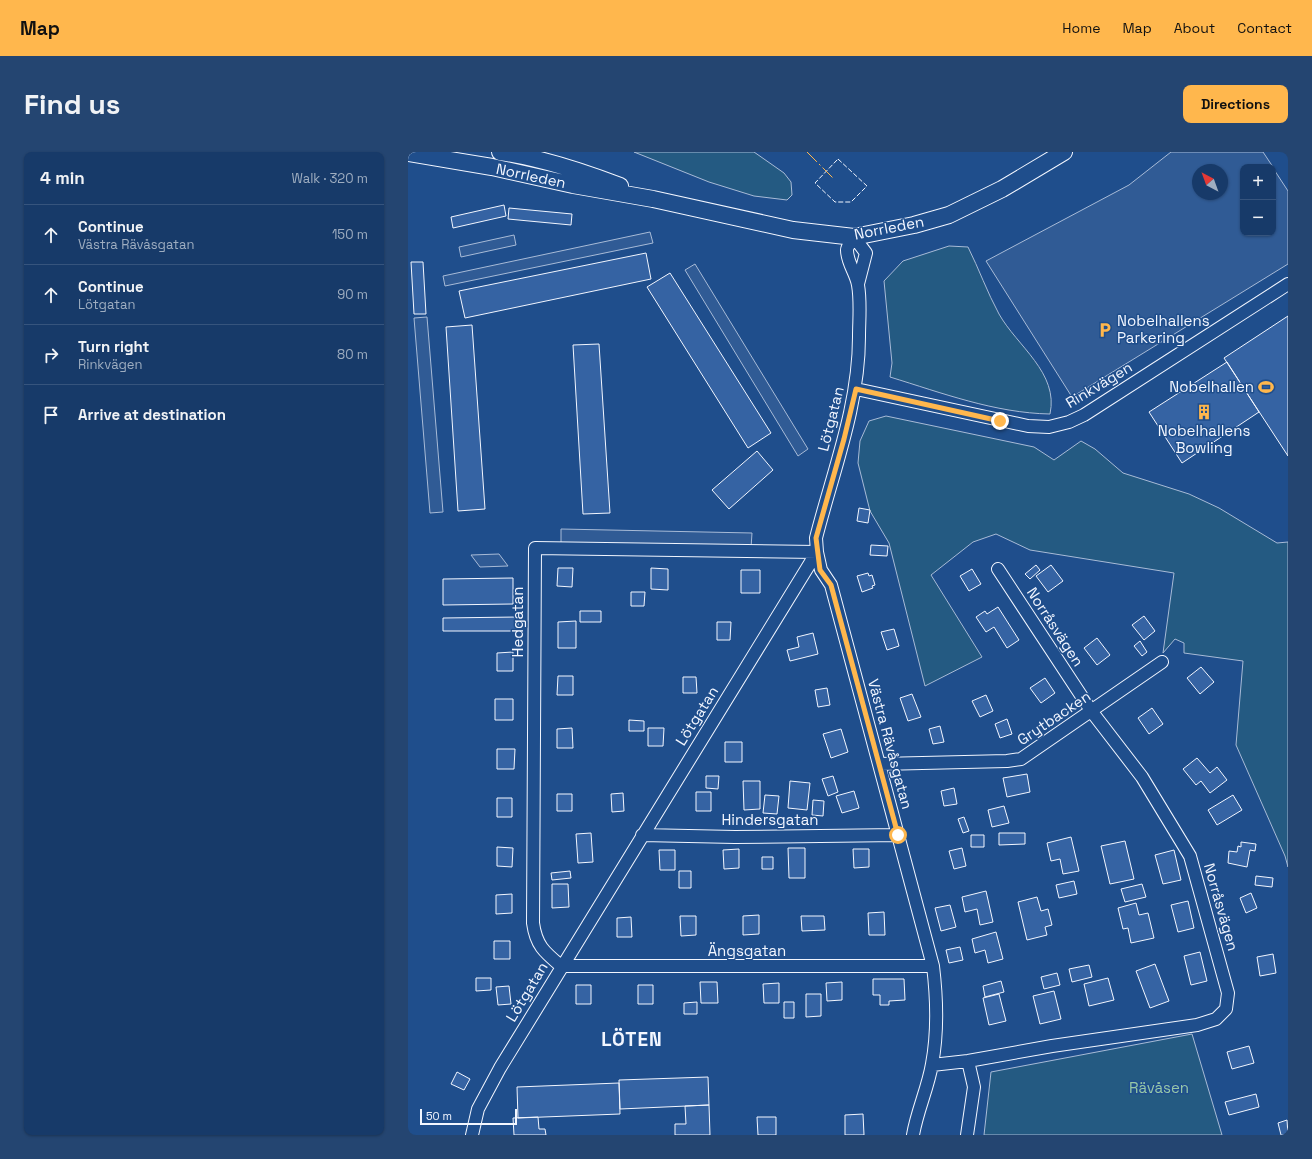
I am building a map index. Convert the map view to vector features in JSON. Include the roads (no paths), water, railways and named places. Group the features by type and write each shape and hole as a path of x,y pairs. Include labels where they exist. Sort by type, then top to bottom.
{"street":[{"name":"Norrleden","path":"500,152 522,155 577,169 653,199"},
{"name":"Norrleden","path":"408,153 492,167 573,185 653,199 793,230 854,237 914,225 949,215 1002,189 1064,152"},
{"name":"Lötgatan","path":"472,1135 478,1109 500,1068 561,966 817,552 816,538 844,439 856,389 859,355 858,284 866,253 854,237 847,249 849,261 858,284"},
{"name":"Rinkvägen","path":"856,389 1000,421 1028,426 1049,427 1069,422 1084,415 1288,284"},
{"name":"Hedgatan","path":"561,966 545,954 535,938 533,923 535,548 817,552"},
{"name":"Västra Rävåsgatan","path":"817,552 820,570 831,585 933,966 936,1011 932,1065 913,1135"},
{"name":"Norråsvägen","path":"932,1065 968,1061 1052,1046 1197,1025 1216,1019 1226,1009 1228,993 1190,856 1131,761 1092,712 998,569"},
{"name":"Grytbacken","path":"880,764 1007,762 1021,760 1162,662"},
{"name":"Hindersgatan","path":"642,835 734,837 898,835"},
{"name":"Ängsgatan","path":"561,966 933,966"},
{"path":"967,1135 974,1087 968,1061"}],"place":[{"name":"Nobelhallens Parkering","path":"1105,330"},
{"name":"Nobelhallen","path":"1266,387"},
{"name":"Nobelhallens Bowling","path":"1204,412"}],"district":[{"name":"LÖTEN","path":"632,1039"}],"park label":[{"name":"Rävåsen","path":"1159,1088"}]}
